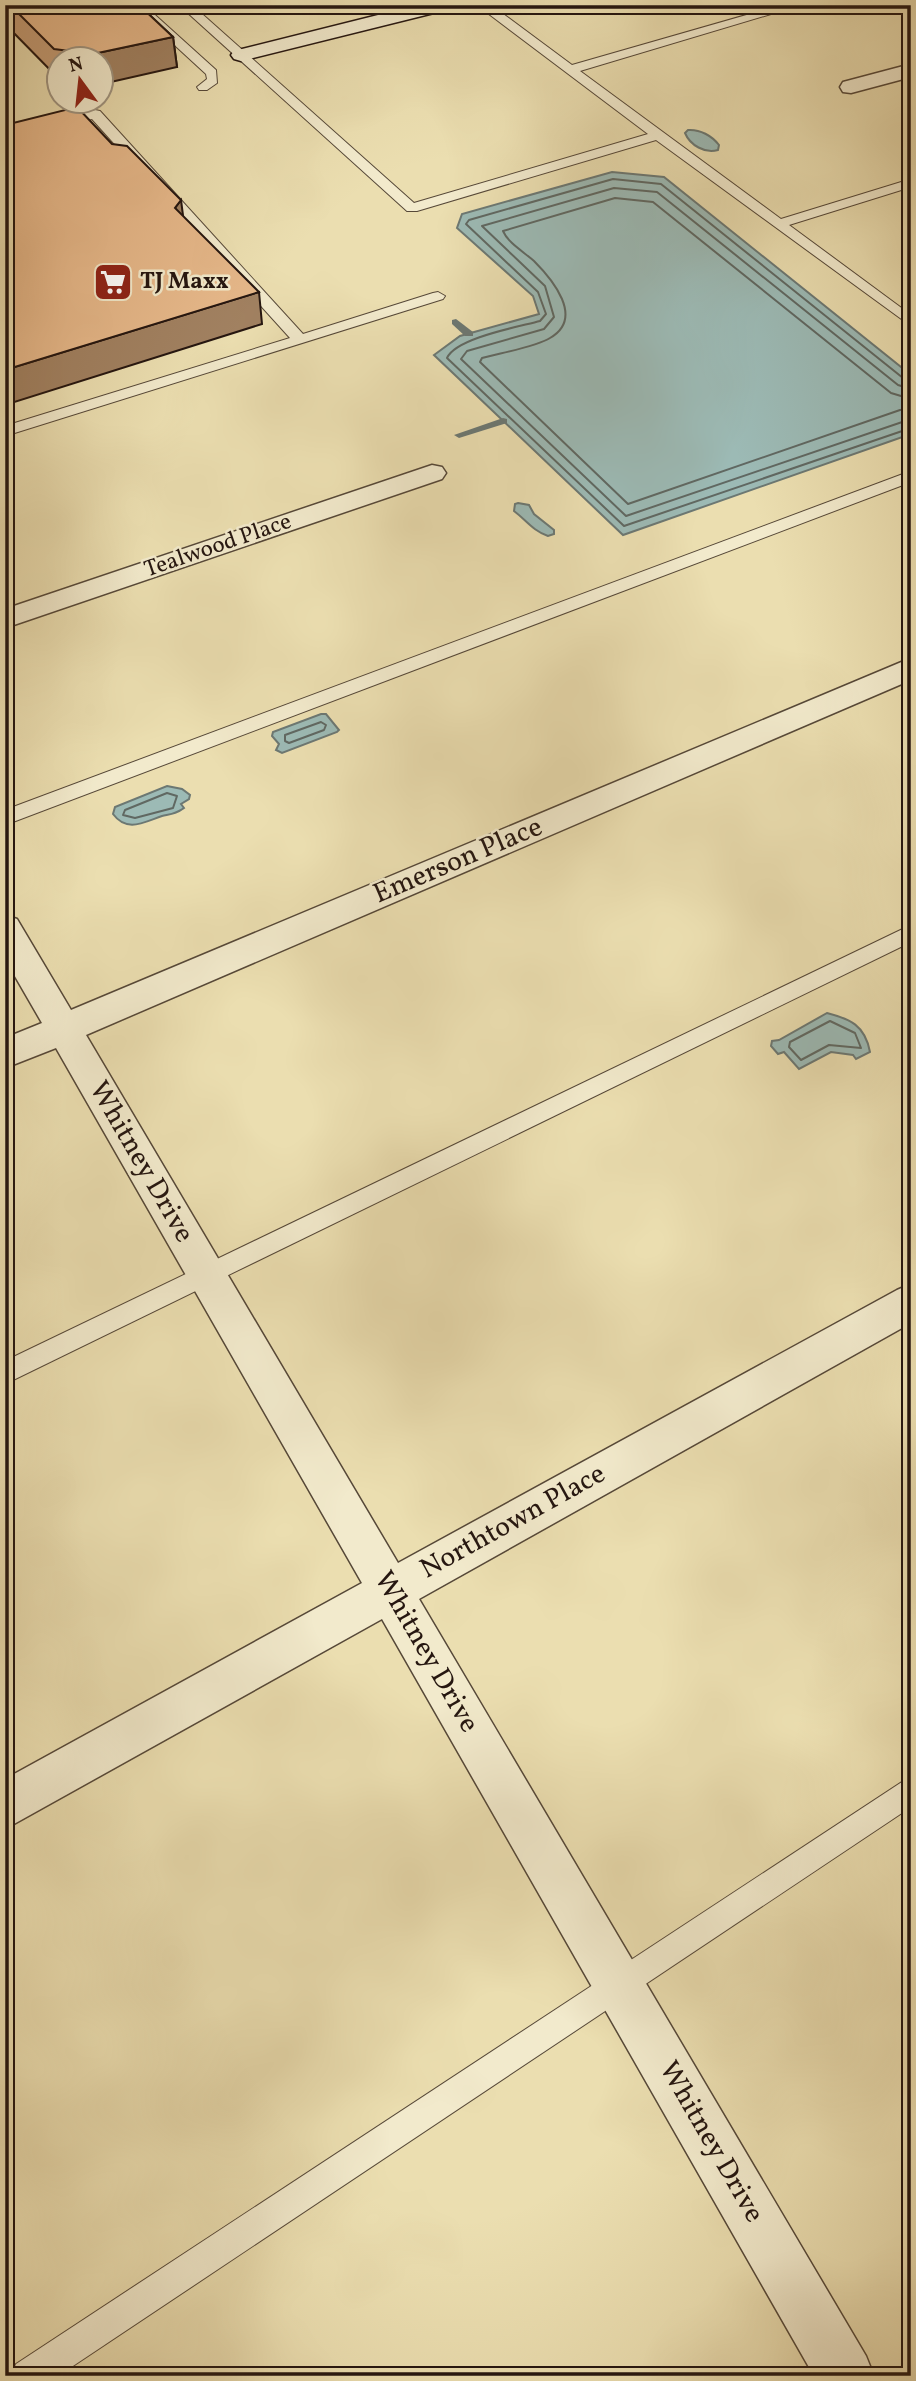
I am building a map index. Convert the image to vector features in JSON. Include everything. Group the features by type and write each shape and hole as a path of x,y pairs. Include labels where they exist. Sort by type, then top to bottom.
{"street":[{"path":"242,55 443,5"},
{"path":"851,87 911,70"},
{"name":"Tealwood Place","path":"5,619 432,473"},
{"name":"Emerson Place","path":"5,1054 911,668"},
{"name":"Whitney Drive","path":"5,928 846,2376"},
{"name":"Northtown Place","path":"5,1805 911,1302"}],"lane":[{"path":"137,5 212,73 213,80 203,87"},
{"path":"185,5 412,208 658,135"},
{"path":"483,5 911,322"},
{"path":"570,70 795,5"},
{"path":"5,136 95,114 300,340"},
{"path":"778,225 911,183"},
{"path":"5,431 438,296"},
{"path":"5,818 911,476"},
{"path":"5,1373 911,933"},
{"path":"28,2376 911,1790"}],"water":[{"path":"688,130 709,136 719,145 718,150 703,150 694,145 685,133"},
{"path":"612,172 664,177 911,375 911,434 623,535 434,355 460,336 539,314 533,296 457,228 462,214"},
{"path":"515,504 529,505 534,514 554,530 554,534 548,536 530,525 514,511"},
{"path":"326,714 339,730 337,732 282,753 276,750 279,744 272,736 273,732"},
{"path":"167,786 182,789 190,795 189,799 181,804 184,808 130,825 118,820 113,814 115,807"},
{"path":"827,1013 843,1018 860,1029 870,1052 856,1059 853,1055 831,1052 799,1069 784,1052 778,1054 771,1046 772,1041 779,1040"}],"building":[{"path":"10,5 139,5 173,37 116,49 116,46 51,46"},
{"name":"TJ Maxx","path":"46,115 86,116 112,144 127,146 181,200 175,208 259,292 5,370 5,125"}],"waterway":[{"path":"456,322 469,334"},
{"path":"459,435 503,421"}],"place":[{"name":"TJ Maxx","path":"113,282"}]}
